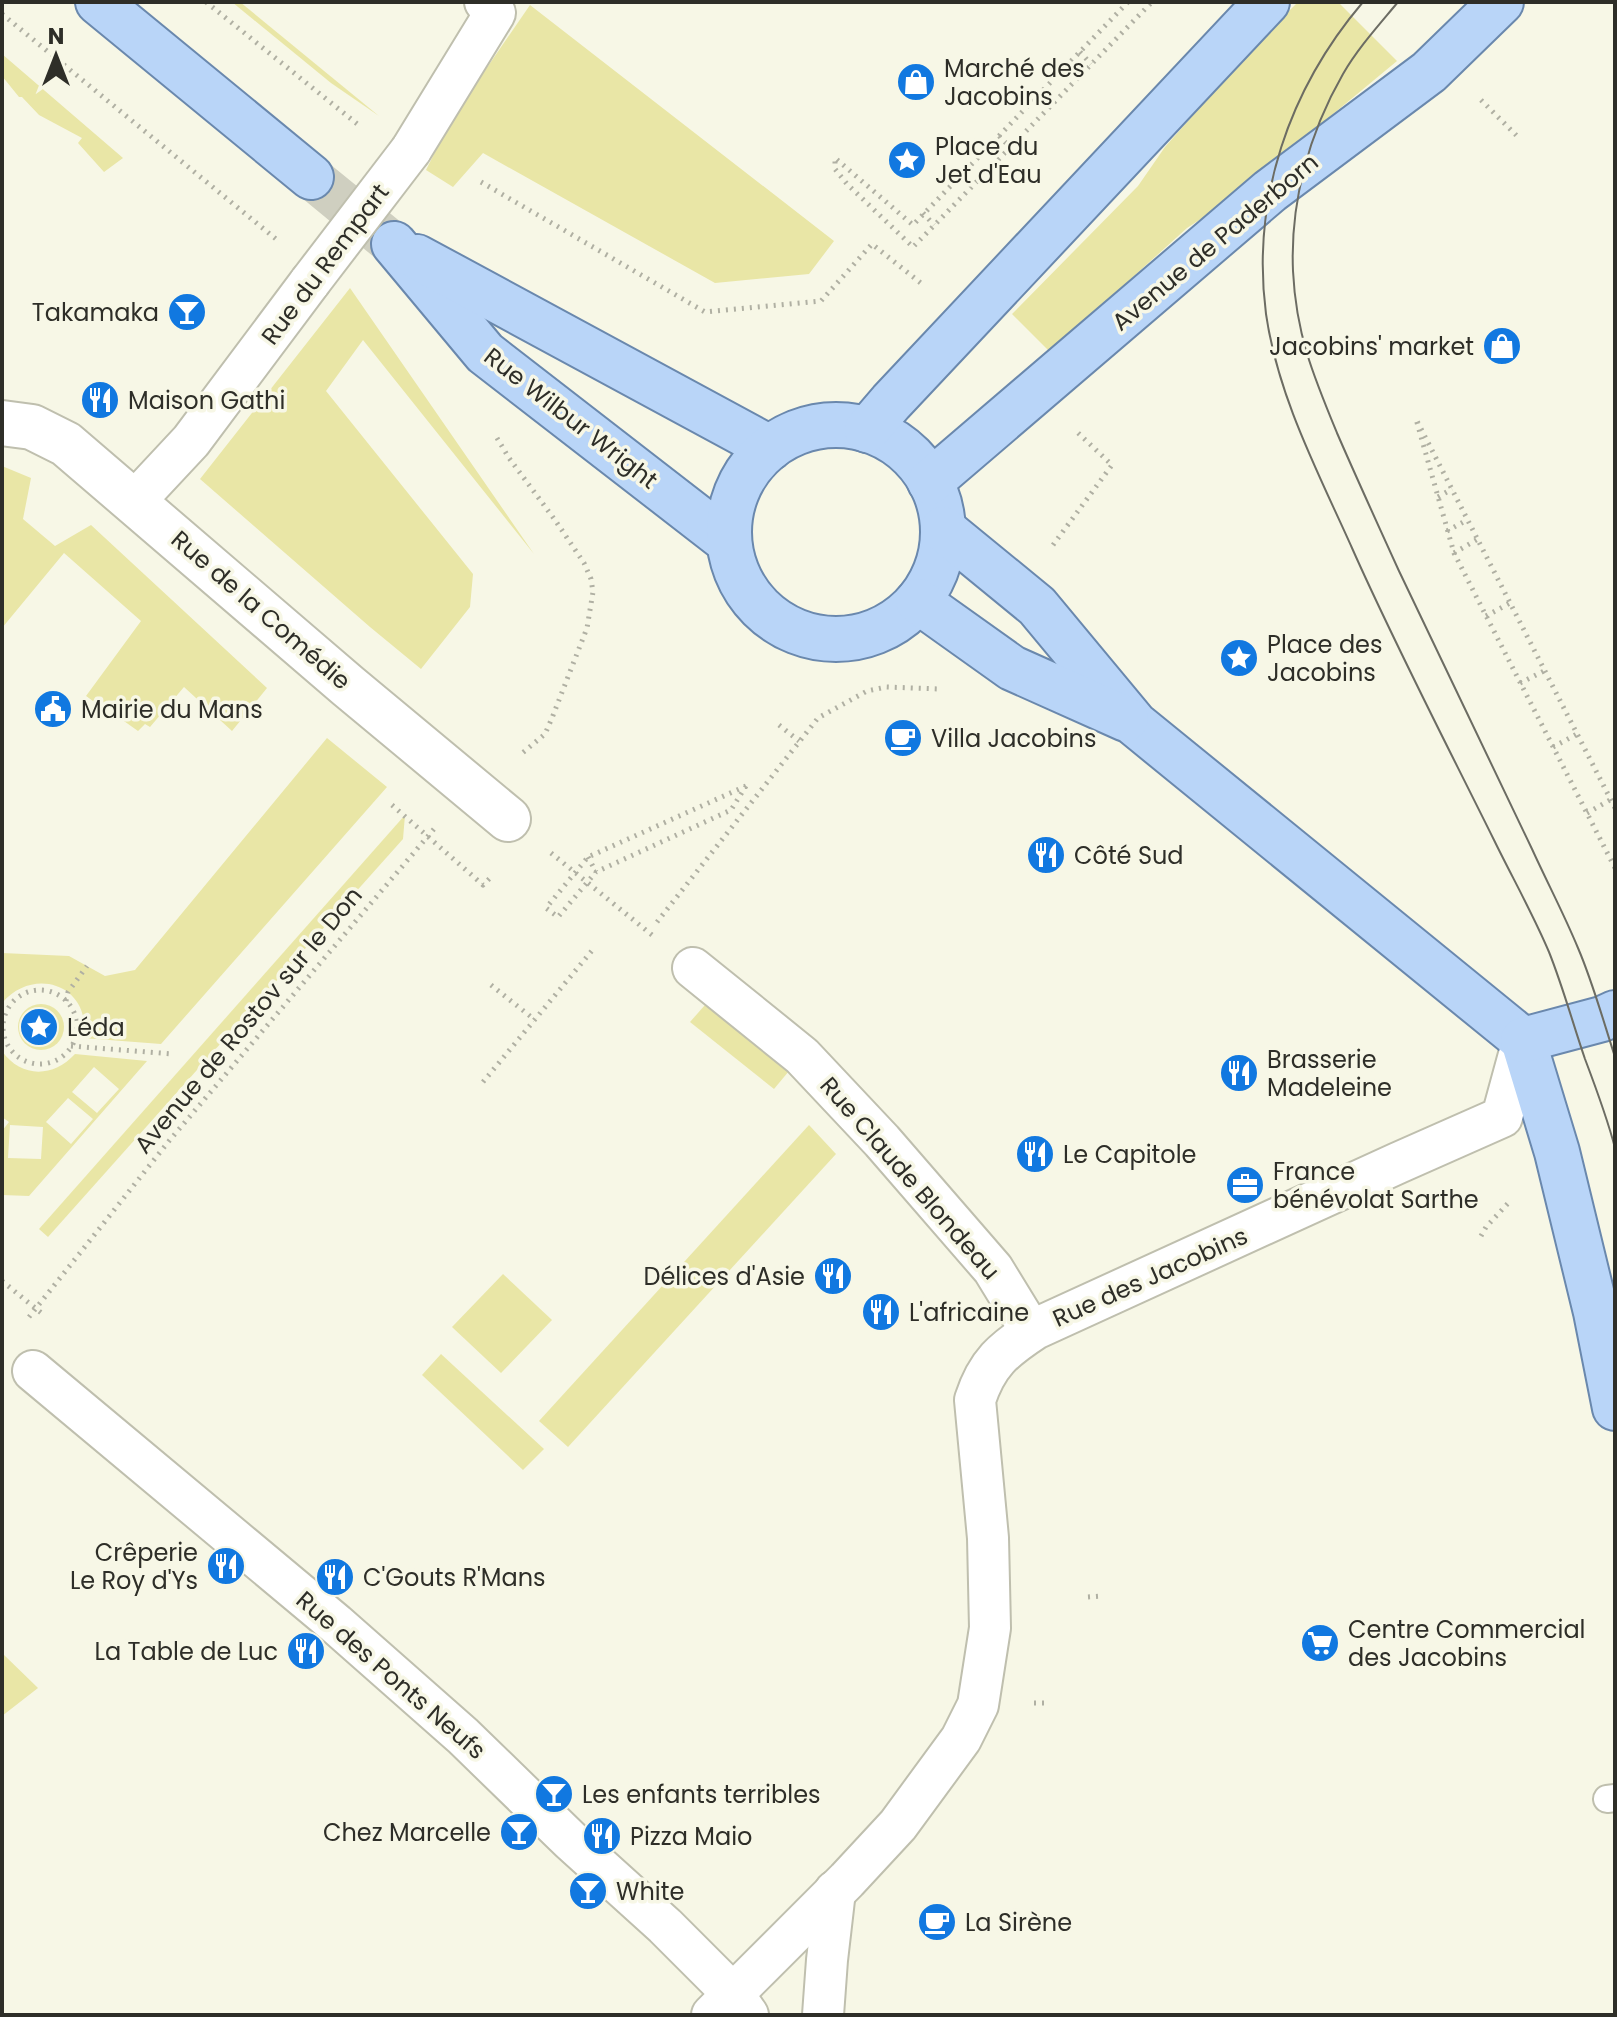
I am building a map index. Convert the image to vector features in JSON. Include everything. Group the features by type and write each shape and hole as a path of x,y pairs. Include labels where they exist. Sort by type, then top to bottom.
{"main road":[{"path":"98,2 311,177"},
{"path":"867,430 1267,2"},
{"name":"Avenue de Paderborn","path":"930,482 1270,191 1429,72 1501,2"},
{"name":"Rue Wilbur Wright","path":"729,542 485,353 391,242 770,448"},
{"path":"822,426 867,430 890,439 909,454 930,482 943,529 942,549 936,569 918,601 889,625 860,636 832,638 804,634 779,622 757,604 740,577 729,542 729,523 736,493 746,473 770,448 789,436 822,426"},
{"path":"943,529 1037,606 1135,724 1523,1040 1557,1152 1596,1312 1615,1408"},
{"path":"918,601 1012,668 1135,724"},
{"path":"1523,1040 1615,1013"}],"street":[{"name":"Rue du Rempart","path":"135,501 191,441 411,150 490,8"},
{"name":"Rue de la Comédie","path":"2,423 32,427 66,444 492,806"},
{"name":"Rue Claude Blondeau","path":"693,968 802,1056 872,1130 993,1269 1031,1331"},
{"name":"Rue des Jacobins","path":"1031,1331 1502,1117 1523,1040"},
{"path":"731,2008 898,1825 961,1739 978,1705 990,1628 988,1538 975,1400 982,1379 994,1361 1031,1331"},
{"name":"Rue des Ponts Neufs","path":"33,1371 336,1624 463,1736 571,1841 665,1926 731,2008"},
{"path":"823,2015 835,1891"}],"path":[{"path":"206,2 355,123"},
{"path":"1128,2 913,225 835,158 835,169 913,247 1152,2"},
{"path":"2,14 267,231"},
{"path":"1080,52 1091,64"},
{"path":"1477,96 1519,138"},
{"path":"999,136 1010,147"},
{"path":"481,182 705,312 821,301 872,244 923,284"},
{"path":"923,213 934,225"},
{"path":"1051,547 1112,465 1071,427"},
{"name":"Avenue de Rostov sur le Don","path":"27,1320 169,1141 417,848 441,822 492,806 545,734 587,628 592,604 591,579 570,541 495,435"},
{"path":"1615,808 1425,440 1454,553 1615,868"},
{"path":"1438,497 1452,489"},
{"path":"1447,531 1467,520"},
{"path":"1454,553 1478,539"},
{"path":"1486,616 1510,603"},
{"path":"1520,683 1545,670"},
{"path":"575,873 649,933 818,718 867,691 886,687 945,689"},
{"path":"779,725 799,741"},
{"path":"1553,747 1577,734"},
{"path":"746,786 731,810 596,872 558,917 546,908 588,857 746,786"},
{"path":"1587,813 1611,800"},
{"path":"588,857 596,872"},
{"path":"483,1082 595,947"},
{"path":"66,1001 68,992 87,966"},
{"path":"491,985 535,1020"},
{"path":"35,990 47,990 57,995 66,1001 76,1018 71,1046 54,1061 43,1063 22,1059 6,1041 3,1030 7,1009 15,999 35,990"},
{"path":"71,1046 173,1054"},
{"path":"1481,1236 1486,1227"},
{"path":"2,1281 54,1324"},
{"path":"1088,1597 1103,1596"}],"shaded area":[{"path":"232,2 240,2 379,116 331,83"},
{"path":"1298,2 1338,2 1397,61 1227,202 1187,228 1050,352 1012,314 1138,186 1165,147 1255,45"},
{"path":"530,5 834,241 809,274 715,283 483,153 453,187 426,170 451,120"},
{"path":"2,54 123,158 104,172 78,143 82,138 39,115 19,97 2,76"},
{"path":"350,288 534,554 363,340 326,391 473,574 470,607 421,669 200,479"},
{"path":"2,466 31,478 23,519 55,546 91,525 267,688 232,731 184,687 150,727 145,724 138,731 114,714 116,707 113,703 107,711 86,696 141,621 64,553 2,628"},
{"path":"327,738 387,787 161,1044 83,1038 84,1021 79,1006 71,995 59,987 30,985 16,991 2,1003 2,953 69,956 105,976 135,970"},
{"path":"405,815 403,839 48,1237 39,1229"},
{"path":"41,1004 57,1011 64,1027 57,1043 41,1050 25,1043 18,1027 25,1011"},
{"path":"705,1005 789,1071 774,1089 690,1022"},
{"path":"2,1051 18,1066 37,1072 57,1067 75,1054 147,1061 29,1196 2,1195 2,1131 9,1122 2,1117","holes":["94,1067 119,1089 97,1113 72,1092","68,1098 93,1119 71,1144 46,1122","10,1125 43,1127 41,1159 8,1158"]},
{"path":"809,1125 836,1154 568,1447 539,1421"},
{"path":"503,1274 552,1320 501,1373 452,1327"},
{"path":"441,1354 544,1449 523,1470 422,1375"},
{"path":"2,1653 38,1688 2,1716"}],"tunnel":[{"path":"311,177 388,240"}],"tram line":[{"path":"1363,2 1315,71 1281,148 1264,229 1263,271 1272,345 1301,434 1369,585 1549,952 1615,1148"},
{"path":"1398,2 1343,74 1311,144 1299,194 1293,245 1295,294 1302,335 1313,373 1337,433 1399,571 1573,935 1615,1057"}],"place":[{"name":"Marché des Jacobins","path":"916,82"},
{"name":"Place du Jet d'Eau","path":"907,160"},
{"name":"Takamaka","path":"187,312"},
{"name":"Jacobins' market","path":"1502,346"},
{"name":"Maison Gathi","path":"100,400"},
{"name":"Place des Jacobins","path":"1239,658"},
{"name":"Mairie du Mans","path":"53,709"},
{"name":"Villa Jacobins","path":"903,738"},
{"name":"Côté Sud","path":"1046,855"},
{"name":"Léda","path":"39,1027"},
{"name":"Brasserie Madeleine","path":"1239,1073"},
{"name":"Le Capitole","path":"1035,1154"},
{"name":"France bénévolat Sarthe","path":"1245,1185"},
{"name":"Délices d'Asie","path":"833,1276"},
{"name":"L'africaine","path":"881,1312"},
{"name":"Crêperie Le Roy d'Ys","path":"226,1566"},
{"name":"C'Gouts R'Mans","path":"335,1577"},
{"name":"Centre Commercial des Jacobins","path":"1320,1643"},
{"name":"La Table de Luc","path":"306,1651"},
{"name":"Les enfants terribles","path":"554,1794"},
{"name":"Chez Marcelle","path":"519,1832"},
{"name":"Pizza Maio","path":"602,1836"},
{"name":"White","path":"588,1891"},
{"name":"La Sirène","path":"937,1922"}]}
